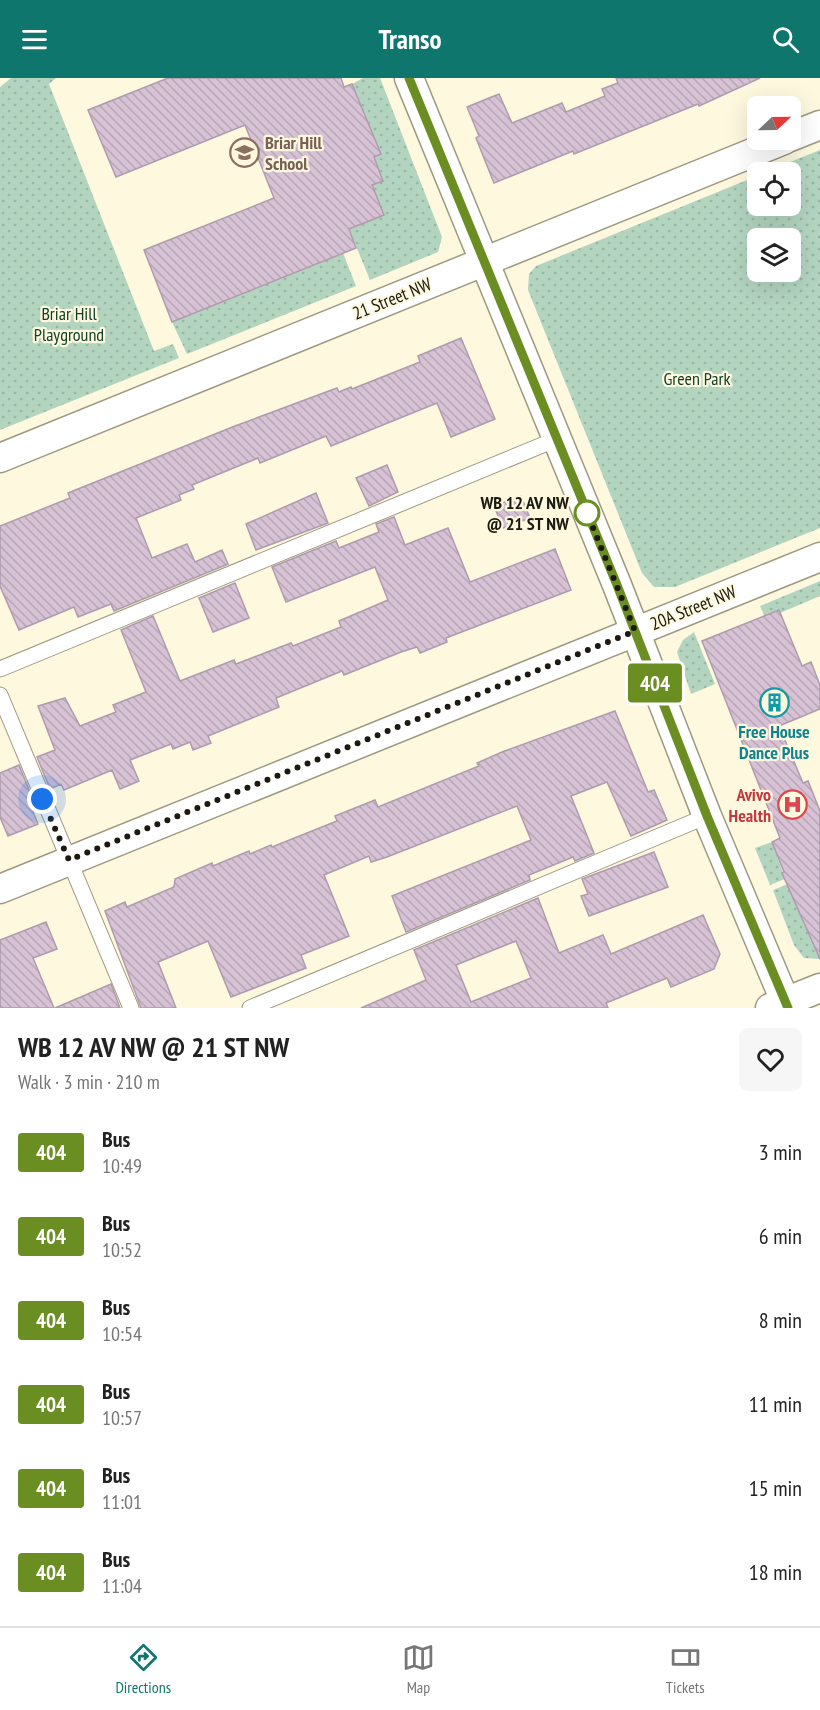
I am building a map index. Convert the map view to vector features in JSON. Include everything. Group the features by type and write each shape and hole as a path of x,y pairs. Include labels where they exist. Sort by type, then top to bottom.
{"street":[{"path":"409,78 635,631 781,1006 820,988"},
{"path":"801,133 820,125"},
{"name":"21 Street NW","path":"0,458 759,150"},
{"name":"20A Street NW","path":"0,889 820,557"}],"lane":[{"path":"0,669 557,440"},
{"path":"0,695 131,1008"},
{"path":"250,1008 707,816"}],"green space":[{"name":"Briar Hill Playground","path":"11,78 56,78 49,84 154,351 173,344 179,358 0,430 0,87"},
{"path":"363,78 380,78 442,237 438,252 370,280 349,229 384,215 372,185 383,180 374,157 381,154 352,84"},
{"name":"Green Park","path":"820,150 820,528 675,587 654,587 642,573 528,290 529,274 536,266 747,180 747,216 801,216 801,162 790,162"},
{"path":"343,253 356,286 187,354 172,322"},
{"path":"820,581 820,596 780,613 778,610 764,615 760,606"},
{"path":"694,632 715,684 691,694 677,652 683,640"},
{"path":"772,842 785,879 770,885 755,848"},
{"path":"788,884 820,959 804,958 794,945 773,890"}],"building":[{"path":"168,78 341,78 344,87 352,84 381,154 374,157 383,181 372,185 384,215 349,229 356,248 172,322 144,250 274,198 245,125 116,177 88,110"},
{"path":"616,78 760,78 699,106 698,104 574,154 573,151 494,183 476,138 479,136 467,107 499,94 512,123 562,103 566,112 605,96 602,89 618,83"},
{"path":"461,338 495,419 451,437 437,403 331,446 326,436 260,463 258,458 192,485 194,489 179,495 181,500 136,518 152,558 187,544 195,562 222,550 228,564 114,611 111,604 78,617 74,607 19,630 0,586 0,526 70,498 68,493 235,426 337,388 339,392 351,387 352,389 420,362 418,356"},
{"path":"387,465 398,492 369,506 356,478"},
{"path":"316,493 328,523 256,550 246,524"},
{"path":"521,496 530,518 503,528 494,506"},
{"path":"394,517 405,545 448,528 470,582 555,549 571,590 446,638 447,642 420,653 417,647 401,652 344,675 342,671 276,698 279,707 208,736 211,743 193,750 190,742 173,749 171,744 130,760 139,781 120,789 112,770 64,790 61,784 50,789 37,757 55,750 38,706 65,698 80,726 116,712 113,705 146,692 121,630 153,616 180,681 234,660 236,664 291,643 293,646 341,627 339,621 388,600 375,567 286,602 272,567 336,541 339,548 379,532 376,524"},
{"path":"235,583 249,618 213,632 199,598"},
{"path":"779,610 802,666 811,662 820,685 820,709 779,726 803,783 808,781 820,811 820,959 782,873 784,872 772,842 780,838 702,641"},
{"path":"615,711 648,792 654,790 667,820 631,836 607,782 571,796 594,853 575,861 573,857 529,875 530,880 406,932 392,896 531,840 517,806 387,857 371,862 369,856 324,875 349,936 301,955 306,968 231,997 208,941 158,962 176,1008 141,1008 105,911 125,902 127,907 174,887 175,879 212,863 213,866 249,851 250,854 271,845 272,847 337,821 335,816 375,800 378,807 479,766 477,763 502,752"},
{"path":"19,765 31,795 27,797 38,824 8,836 0,817 0,773"},
{"path":"654,852 668,887 589,916 581,896 588,894 582,879"},
{"path":"538,898 559,953 603,935 611,954 703,915 720,954 714,969 671,987 667,978 606,1003 608,1008 361,1008 426,980 414,950","holes":["516,941 531,978 471,1002 456,965"]},
{"path":"46,922 57,949 33,958 54,1008 0,1008 0,940"},
{"path":"111,984 120,1008 55,1008"}],"bus line":[{"name":"404","path":"409,78 476,236 498,296 617,585 707,816 788,1008"}],"place":[{"name":"Briar Hill School","path":"244,153"},
{"name":"WB 12 AV NW @ 21 ST NW","path":"587,513"},
{"name":"Free House Dance Plus","path":"774,703"},
{"name":"Avivo Health","path":"792,805"}],"route":[{"path":"42,799 69,860 635,631 587,513"}]}
